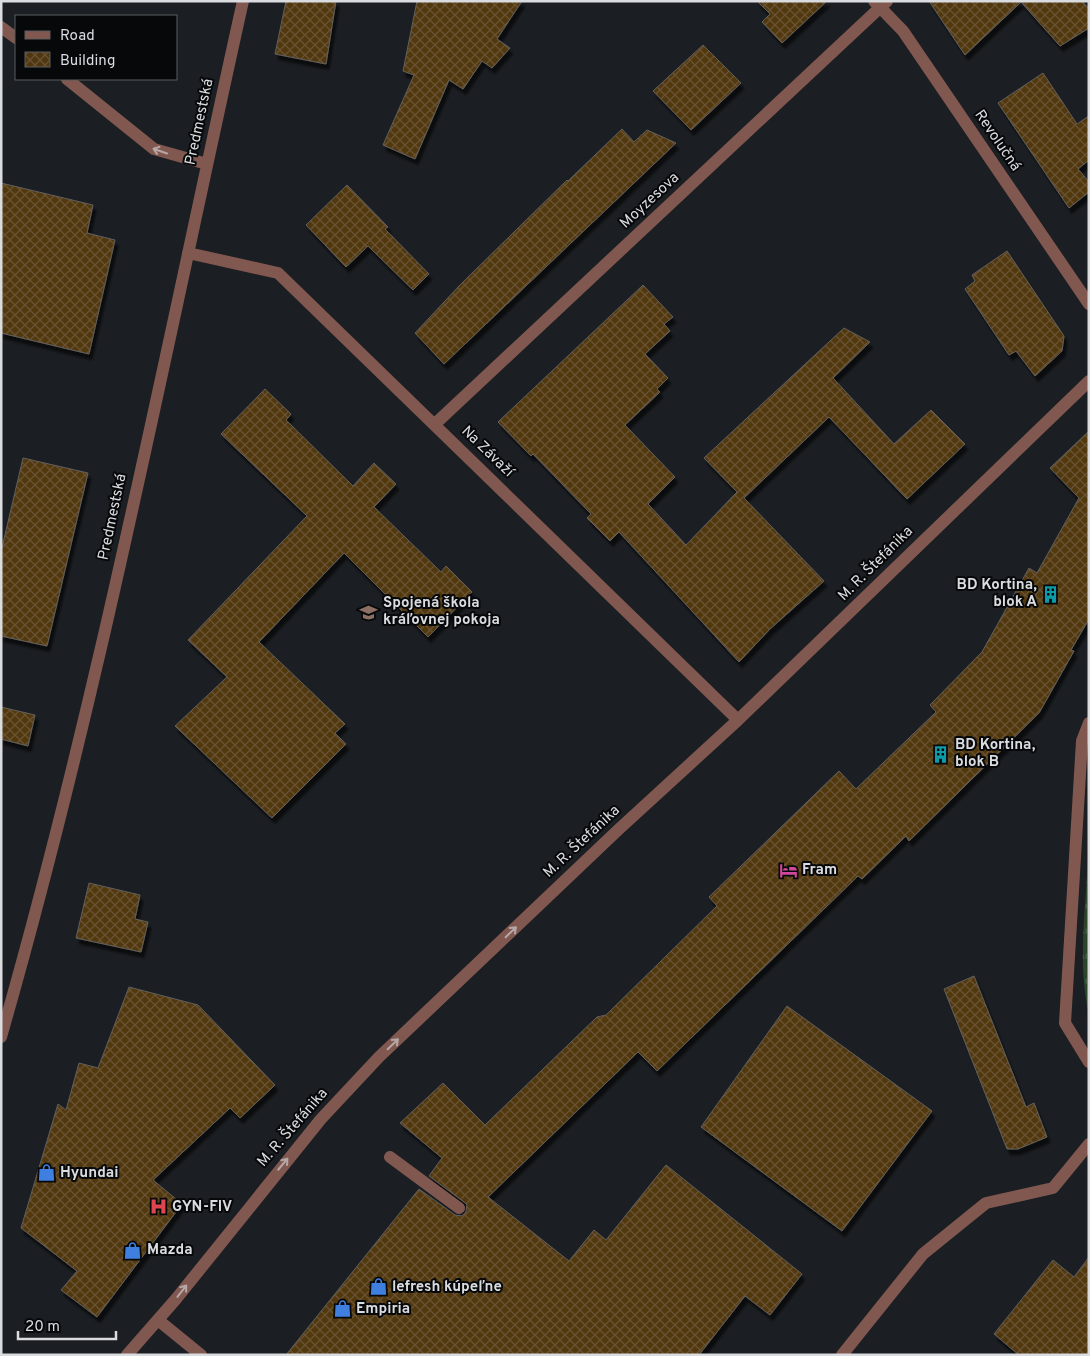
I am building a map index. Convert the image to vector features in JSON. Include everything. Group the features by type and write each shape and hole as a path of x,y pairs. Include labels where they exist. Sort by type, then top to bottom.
{"street":[{"name":"Predmestská","path":"1,1037 53,854 86,714 243,1"},
{"name":"Revolučná","path":"880,4 903,31 1089,304"},
{"name":"Moyzesova","path":"435,424 880,4"},
{"path":"1,26 15,37"},
{"path":"68,80 154,149 207,164"},
{"name":"Na Závaží","path":"188,253 278,273 738,720"},
{"name":"M. R. Štefánika","path":"127,1355 158,1320 286,1161 366,1071 598,849 738,720 1089,381"},
{"path":"1089,723 1082,741 1065,1023 1089,1062"},
{"path":"842,1355 923,1254 986,1203 1053,1188 1089,1144"},
{"path":"390,1157 459,1208"},
{"path":"158,1320 201,1355"}],"green space":[{"path":"1088,856 1089,1015 1085,995 1083,956"}],"building":[{"path":"286,1 336,1 326,64 275,54"},
{"path":"417,1 522,1 497,39 510,48 492,68 482,61 463,89 449,80 415,159 383,145 414,75 403,71"},
{"path":"757,1 827,1 782,43 762,22 770,14"},
{"path":"929,1 1082,1 1089,9 1089,28 1060,46 1021,2 965,55"},
{"path":"703,45 741,83 691,130 653,91"},
{"path":"1043,73 1077,124 1089,116 1089,160 1078,169 1089,182 1089,192 1069,208 998,103"},
{"path":"622,129 634,142 647,130 676,143 444,364 415,333 460,285"},
{"path":"1,183 93,205 87,233 115,240 89,354 1,333"},
{"path":"347,185 388,227 385,229 429,274 413,290 368,246 346,267 306,225"},
{"path":"1007,251 1064,336 1062,351 1035,376 1016,351 1009,355 965,289 975,281 972,275"},
{"path":"643,285 673,317 664,324 670,331 645,354 668,378 657,389 660,392 625,425 675,477 648,504 686,545 737,492 704,458 844,328 870,342 833,378 894,444 931,410 965,444 907,499 829,417 744,498 824,581 770,629 739,662 619,532 610,541 587,518 591,514 533,454 531,456 498,422"},
{"path":"265,389 291,414 286,420 353,486 374,463 396,484 374,507 441,572 446,566 472,592 428,637 344,553 259,642 345,724 335,733 346,744 272,818 175,726 227,677 188,640 307,516 221,434"},
{"path":"1089,431 1089,619 1071,650 1074,651 1039,713 909,841 906,836 862,879 858,876 657,1071 638,1052 488,1197 569,1261 594,1230 606,1240 666,1165 802,1274 770,1315 745,1296 699,1355 286,1355 419,1189 455,1215 462,1216 466,1212 467,1205 464,1202 429,1176 442,1158 400,1123 443,1083 485,1125 597,1017 606,1015 717,906 709,897 839,771 856,789 936,712 930,705 982,652 1029,568 1037,573 1079,498 1050,468"},
{"path":"23,458 88,473 47,646 1,636 1,552"},
{"path":"1,707 35,715 28,746 1,739"},
{"path":"89,883 140,895 135,919 148,922 141,952 76,938"},
{"path":"974,976 1026,1107 1034,1103 1047,1137 1018,1149 1007,1149 944,989"},
{"path":"129,987 198,1005 275,1085 240,1118 230,1108 153,1180 182,1204 97,1317 61,1290 77,1271 21,1228 58,1104 66,1110 79,1063 98,1068"},
{"path":"787,1006 932,1111 842,1231 701,1127"},
{"path":"1089,1257 1089,1355 1019,1355 994,1334 1053,1260 1074,1277"}],"place":[{"name":"BD Kortina, blok A","path":"1051,594"},
{"name":"Spojená škola kráľovnej pokoja","path":"369,612"},
{"name":"BD Kortina, blok B","path":"941,754"},
{"name":"Fram","path":"788,870"},
{"name":"Hyundai","path":"46,1173"},
{"name":"GYN-FIV","path":"158,1207"},
{"name":"Mazda","path":"133,1250"},
{"name":"lefresh kúpeľne","path":"378,1287"},
{"name":"Empiria","path":"342,1309"}]}
